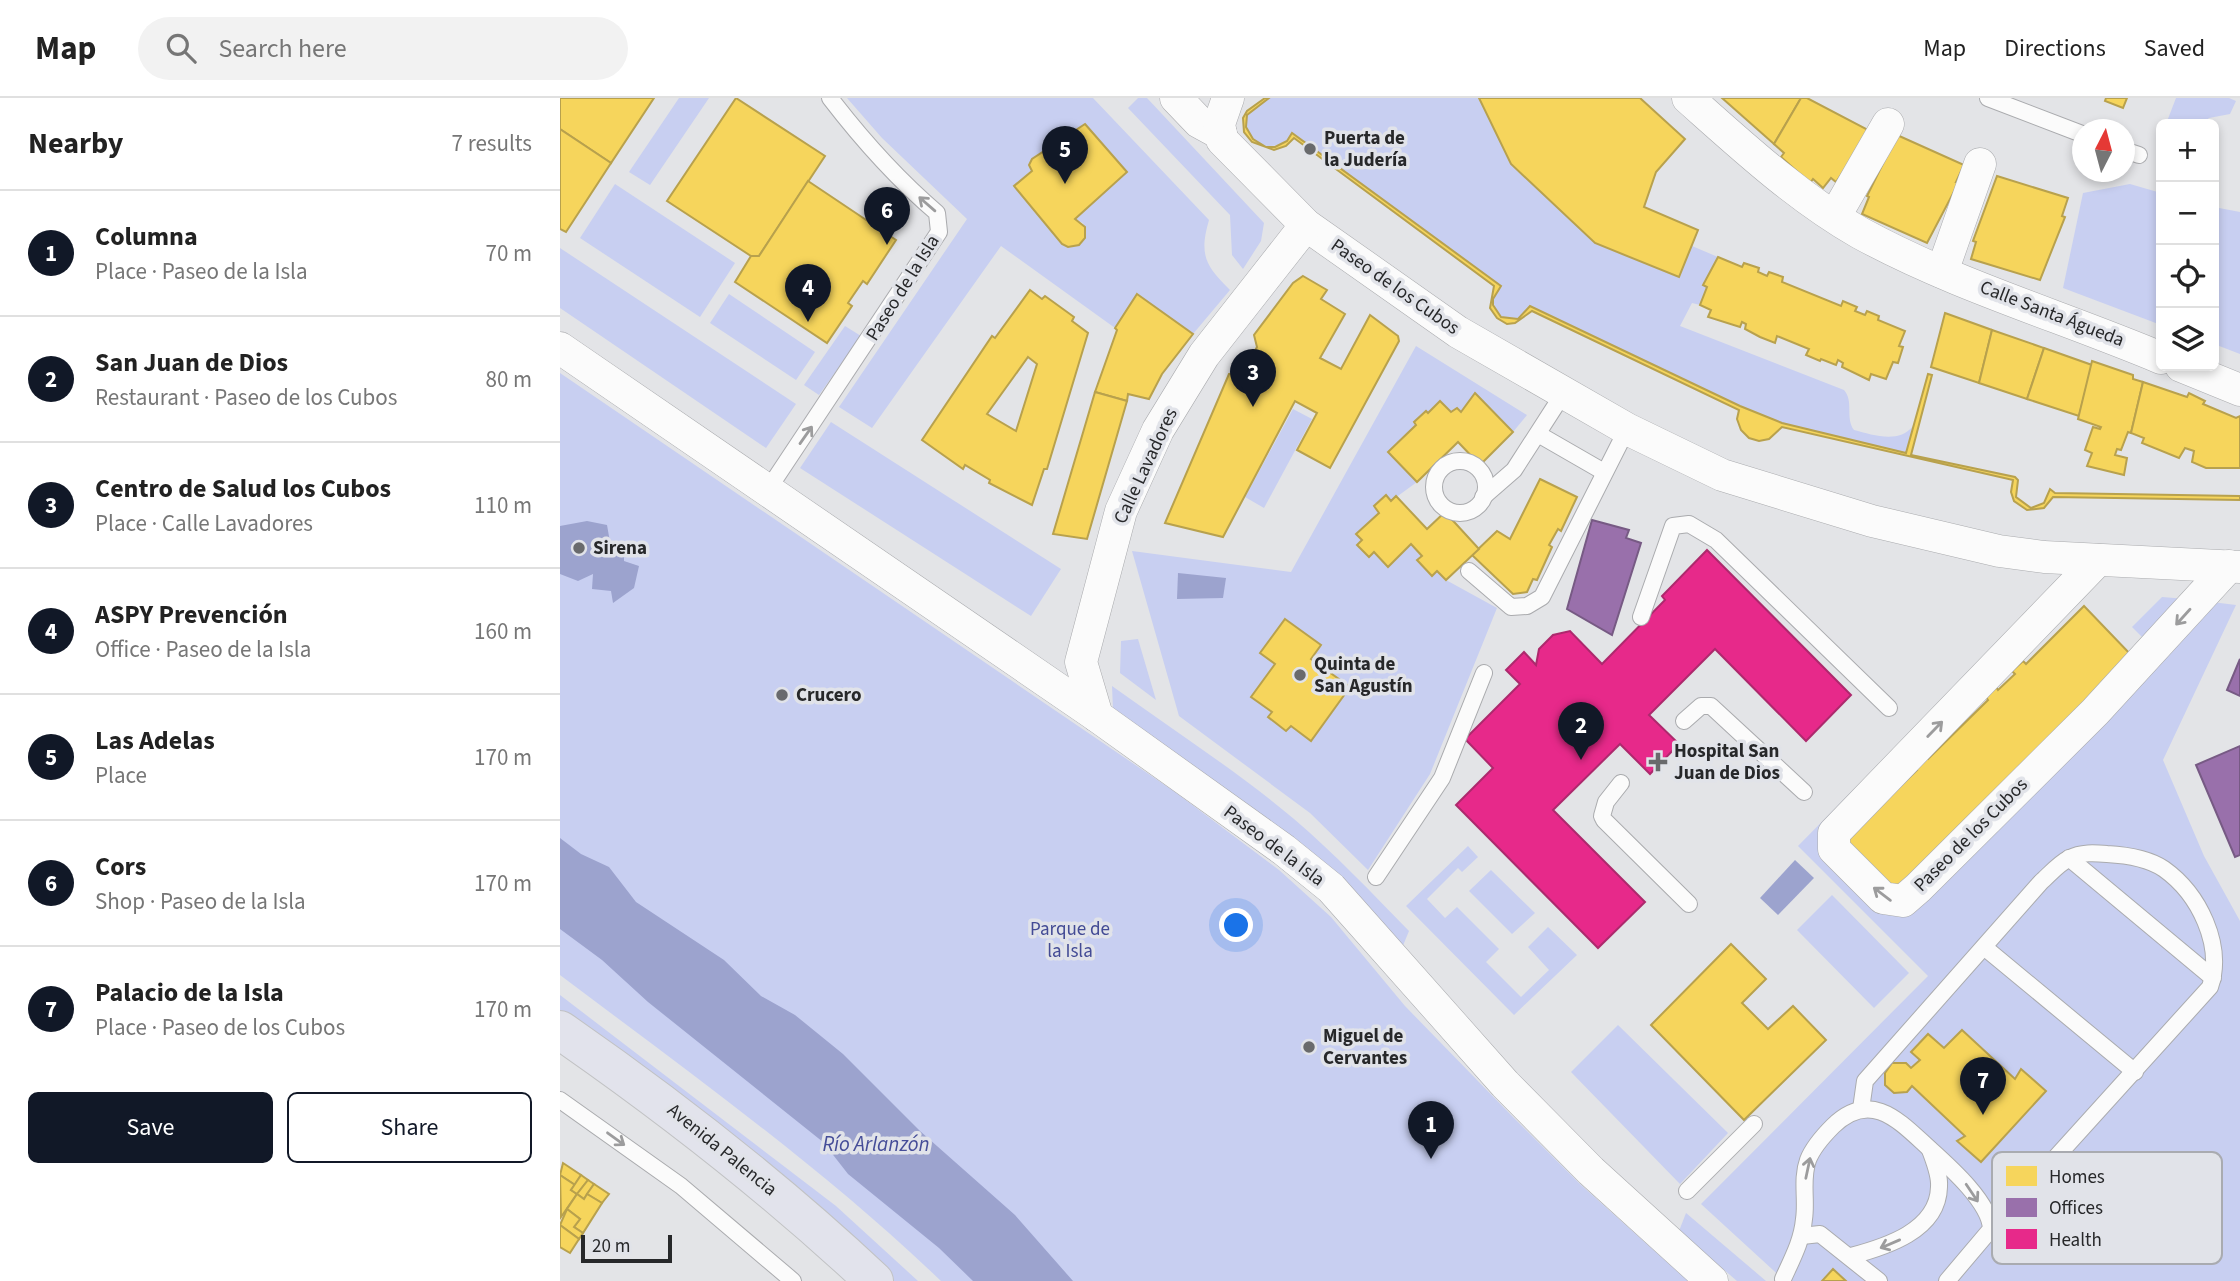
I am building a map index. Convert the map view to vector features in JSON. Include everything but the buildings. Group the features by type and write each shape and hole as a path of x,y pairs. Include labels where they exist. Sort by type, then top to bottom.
{"highway":[{"name":"Avenida Palencia","path":"560,1030 645,1089 732,1157 815,1225 874,1281"}],"street":[{"name":"Paseo de los Cubos","path":"1176,98 1199,121 1220,134 1222,140 1306,225 1458,332 1627,429 1722,475 1859,517 1999,551 2234,567"},
{"path":"1220,134 1219,124 1228,98"},
{"name":"Calle Santa Águeda","path":"1688,98 1795,190 1835,216 1942,272 2156,356"},
{"path":"1835,216 1888,124"},
{"path":"1942,272 1980,164"},
{"name":"Calle Lavadores","path":"1081,662 1121,511 1158,429 1204,355 1306,225"},
{"name":"Paseo de la Isla","path":"560,348 1097,716 1284,850 1331,888 1505,1084 1591,1171 1712,1281"},
{"path":"2193,371 2240,390"},
{"name":"Paseo de los Cubos","path":"2098,559 1834,833 1834,849 1883,898 1903,901 1918,888 2095,712 2234,567"},
{"path":"1049,684 1081,662 1097,716"}],"lane":[{"name":"Paseo de la Isla","path":"767,491 939,232 937,213 900,181 865,144 830,98"},
{"path":"1988,98 2072,130"},
{"path":"1483,498 1514,470 1563,394"},
{"path":"1469,571 1511,607 1527,606 1542,597 1627,429"},
{"path":"1538,434 1604,472"},
{"path":"1641,617 1673,526 1689,524 1716,540 1889,708"},
{"path":"1376,877 1442,778 1484,673"},
{"path":"1684,721 1701,706 1711,706 1804,792"},
{"path":"1621,783 1606,802 1602,816 1604,820 1689,904"},
{"path":"1861,1109 1865,1081 2041,882 2069,858 2091,853 2127,855 2162,868 2192,895 2213,951 2216,969 2198,1002 2062,1152"},
{"path":"2069,858 2213,978"},
{"path":"1984,947 2135,1072"},
{"path":"560,1100 681,1186 793,1281"},
{"path":"1783,1279 1802,1236 1808,1161 1821,1137 1841,1118 1861,1109 1878,1110 1894,1117 1961,1177 1991,1218 1991,1229 1947,1281"},
{"path":"1687,1191 1754,1124"},
{"path":"1851,1256 1902,1239 1925,1219 1936,1202 1939,1187 1930,1150"},
{"path":"1802,1236 1821,1234 1879,1281"}],"green space":[{"path":"679,98 709,98 650,185 629,172"},
{"path":"847,98 1093,98 1209,220 1205,242 1206,259 1230,290 1193,334 1137,294 1115,328 1001,246 872,428 839,407 967,219 882,138","holes":["1085,124 1127,172 1075,219 1083,223 1086,232 1081,244 1073,247 1059,240 1029,165 1032,159"]},
{"path":"1138,98 1147,98 1264,223 1261,241 1243,269 1232,255 1230,215 1128,108"},
{"path":"1269,98 1479,98 1511,164 1595,243 1678,277 1692,246 1718,257 1703,285 1707,287 1700,305 1692,303 1680,326 1844,390 1849,399 1850,420 1854,430 1885,437 1901,435 1913,426 1906,453 1782,423 1740,406 1531,306 1518,319 1501,317 1494,301 1501,286 1293,134 1278,145 1269,146 1255,140 1247,125 1247,115"},
{"path":"2176,98 2229,98 2236,101 2230,114 2208,119 2168,119"},
{"path":"615,184 735,263 700,317 580,238"},
{"path":"2130,184 2156,192 2156,323 2063,288 2083,193"},
{"path":"2219,208 2240,212 2240,354 2219,346"},
{"path":"560,248 796,404 766,448 560,308"},
{"path":"729,294 815,352 796,380 710,323"},
{"path":"845,326 861,336 819,395 804,385"},
{"path":"1416,346 1527,415 1513,432 1475,394 1461,412 1457,408 1451,412 1440,402 1428,413 1426,411 1414,422 1416,425 1388,452 1417,482 1391,501 1386,495 1374,506 1379,513 1356,534 1362,540 1357,545 1369,557 1374,552 1388,567 1411,544 1422,556 1417,561 1432,576 1437,571 1446,580 1497,608 1430,774 1368,870 1310,813 1179,716 1132,551 1291,572"},
{"name":"Parque de la Isla","path":"560,373 1175,792 1279,870 1331,917 1405,1006 1511,1115 1581,1185 1688,1281 941,1281 803,1160 560,975"},
{"path":"1293,409 1312,419 1264,508 1245,497"},
{"path":"831,422 1061,569 1031,616 800,468"},
{"path":"2053,587 1825,834 1851,880 1888,915 1909,913 2212,602 2236,605 2163,760 2204,856 2240,921 2240,1281 1785,1281 1701,1204 1928,976 1798,846"},
{"path":"2162,597 2187,599 2147,642 2132,627"},
{"path":"1138,639 1156,700 1120,673 1121,641"},
{"path":"1112,686 1250,784 1309,832 1409,931 1402,948 1330,867 1296,839 1113,710"},
{"path":"1468,846 1478,857 1462,872 1458,868 1427,899 1445,918 1457,907 1499,949 1486,962 1521,997 1549,970 1528,947 1548,927 1577,955 1514,1015 1406,906"},
{"path":"1491,870 1535,913 1512,934 1469,891"},
{"path":"1832,895 1909,973 1874,1008 1797,930"},
{"path":"560,995 836,1206 918,1281 885,1281 560,1022"},
{"path":"1618,1025 1728,1133 1680,1184 1571,1072"},
{"path":"1686,1213 1766,1281 1737,1281 1679,1231"}],"water":[{"path":"587,521 607,525 610,542 624,553 624,561 639,566 634,588 613,603 611,591 592,589 593,574 578,581 560,574 560,526"},
{"path":"1178,573 1226,578 1223,598 1177,599"},
{"name":"Río Arlanzón","path":"560,838 581,854 609,867 636,902 724,960 761,996 795,1015 843,1054 920,1131 1015,1215 1073,1281 973,1281 939,1248 848,1174 823,1142 648,1002 602,960 560,929"},
{"path":"1795,860 1814,878 1778,915 1760,898"}],"place":[{"name":"Puerta de la Judería","path":"1310,149"},
{"name":"Las Adelas","path":"1065,184"},
{"name":"Cors","path":"887,245"},
{"name":"ASPY Prevención","path":"808,322"},
{"name":"Centro de Salud los Cubos","path":"1253,407"},
{"name":"Sirena","path":"579,548"},
{"name":"Quinta de San Agustín","path":"1300,675"},
{"name":"Crucero","path":"782,695"},
{"name":"San Juan de Dios","path":"1581,760"},
{"name":"Hospital San Juan de Dios","path":"1658,762"},
{"name":"Miguel de Cervantes","path":"1309,1047"},
{"name":"Palacio de la Isla","path":"1983,1115"},
{"name":"Columna","path":"1431,1159"}]}
